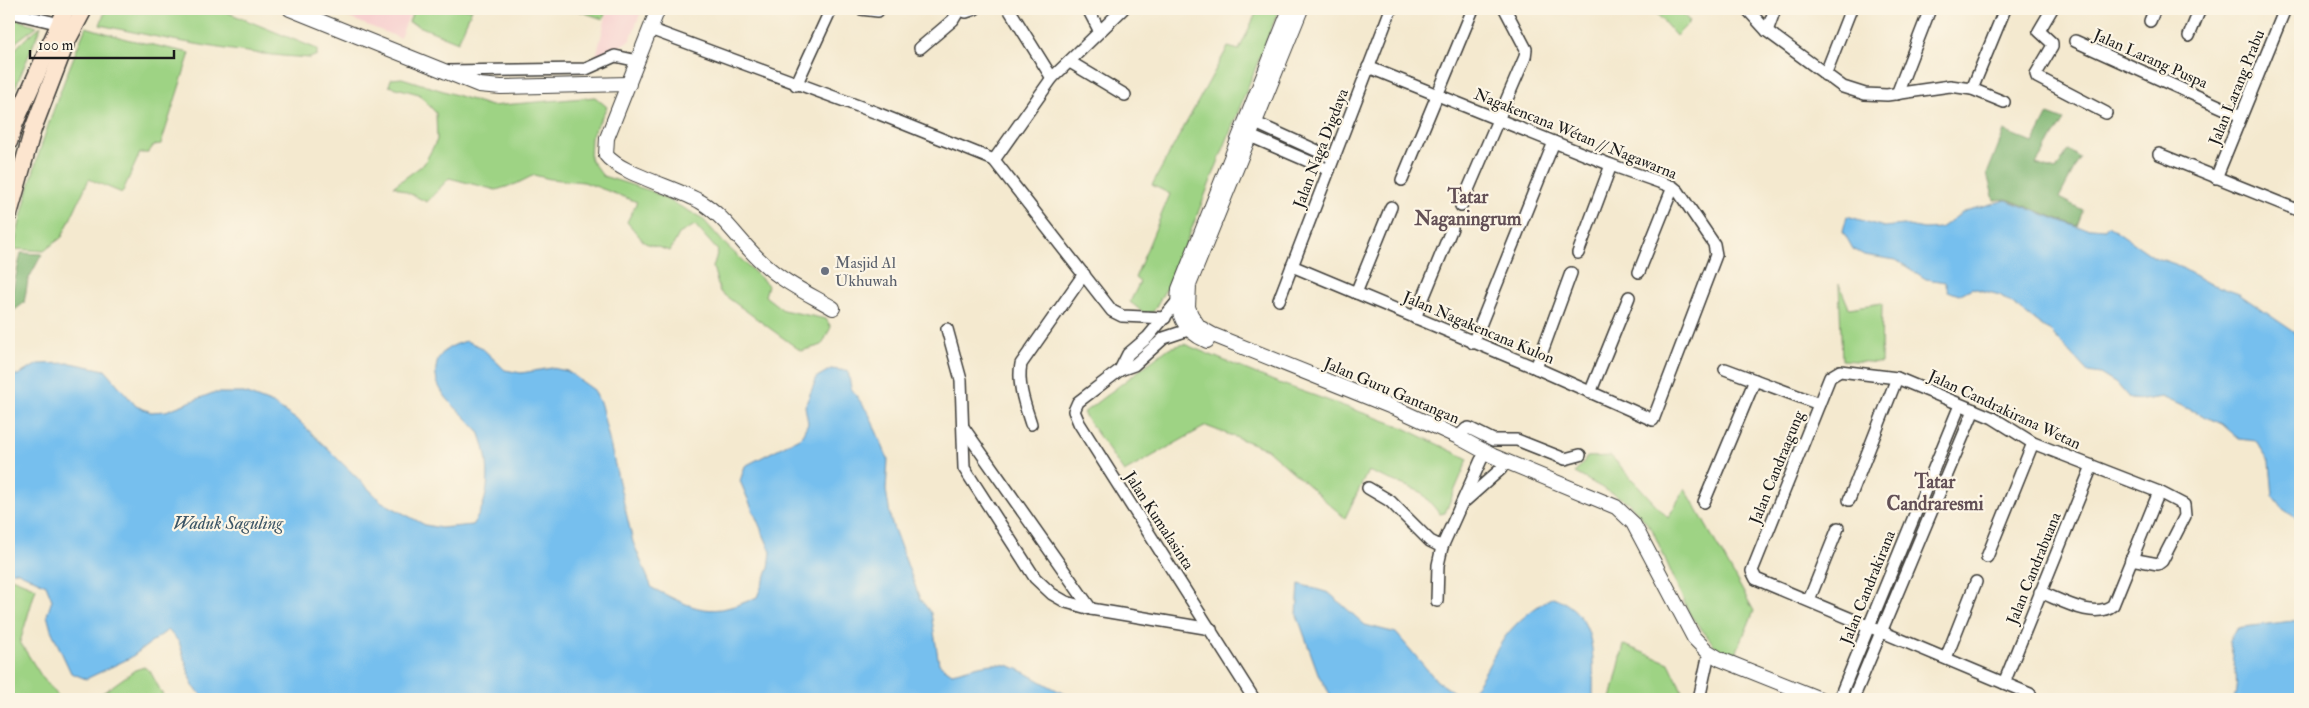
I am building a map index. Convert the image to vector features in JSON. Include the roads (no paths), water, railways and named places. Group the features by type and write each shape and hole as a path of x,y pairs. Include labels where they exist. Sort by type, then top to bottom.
{"main road":[{"path":"9,214 33,129 66,25 66,9"},
{"path":"9,142 66,25 84,9"}],"street":[{"path":"290,9 488,86 629,84"},
{"path":"658,9 605,147 606,156 611,162 680,191 702,203 722,218 761,262 777,276 833,308"},
{"path":"796,85 831,9"},
{"path":"860,9 878,11"},
{"path":"920,48 953,20 956,12 961,9 966,12 975,9"},
{"path":"1009,9 1052,78"},
{"path":"1088,9 1099,30"},
{"path":"994,160 1052,78 1070,62 1099,30 1123,9"},
{"path":"1120,370 1128,354 1165,318 1183,296 1248,128 1290,9"},
{"path":"1248,128 1301,9"},
{"name":"Jalan Naga Digdaya","path":"1279,300 1391,9"},
{"path":"1402,180 1472,9"},
{"path":"1461,206 1526,54 1505,9"},
{"path":"1747,9 1767,31 1843,87 1865,94 1897,94 1932,87 1950,86 1972,89 2004,102"},
{"path":"1767,31 1775,9"},
{"path":"1825,75 1851,9"},
{"path":"1897,94 1930,9"},
{"path":"1972,89 2005,9"},
{"path":"2052,9 2039,31 2052,43 2052,47 2036,74 2037,77 2106,113"},
{"path":"2150,21 2155,9"},
{"path":"2189,36 2200,9"},
{"name":"Jalan Larang Prabu","path":"2216,178 2285,9"},
{"path":"9,12 66,25"},
{"path":"650,29 796,85 877,113 994,160 1106,304 1118,316 1165,318"},
{"name":"Jalan Larang Puspa","path":"2075,42 2241,116"},
{"path":"446,71 586,69 616,56 638,61"},
{"path":"1070,62 1125,95"},
{"name":"Nagakencana Wétan // Nagawarna","path":"1368,68 1611,165 1673,187 1678,191 1714,244 1716,255 1653,420"},
{"path":"1248,128 1333,158"},
{"path":"1248,128 1329,170"},
{"path":"1473,343 1554,142"},
{"path":"2158,154 2300,211"},
{"path":"1578,253 1611,165"},
{"path":"1639,272 1673,187"},
{"path":"1356,293 1391,207"},
{"path":"1414,318 1452,228"},
{"name":"Jalan Nagakencana Kulon","path":"1292,266 1536,368 1653,420"},
{"path":"1536,368 1571,273"},
{"path":"1031,424 1021,387 1019,372 1021,364 1084,274"},
{"path":"1120,370 1134,365 1164,338 1192,326 1188,307 1183,296"},
{"path":"1590,393 1629,297"},
{"name":"Jalan Guru Gantangan","path":"1192,326 1397,409 1458,437 1493,456 1608,503 1626,515 1633,523 1694,638 1708,657 1720,659 1820,699"},
{"name":"Jalan Guru Gantangan","path":"1192,326 1201,338 1420,428 1481,460 1616,518 1630,534 1688,642 1708,657 1795,699"},
{"path":"947,329 961,380 964,468 1035,578 1052,594 1066,602 1091,609 1211,628"},
{"path":"1725,369 1819,404"},
{"name":"Jalan Kumalasinta","path":"1120,370 1078,402 1074,412 1075,416 1211,628 1254,699"},
{"name":"Jalan Candrakirana Wetan","path":"1834,373 1858,373 1897,378 1993,418 2033,443 2159,492 2184,505 2185,516 2158,564 2130,559"},
{"name":"Jalan Candraagung","path":"1809,600 1756,579 1752,575 1752,571 1819,404 1834,373"},
{"path":"1849,500 1897,378"},
{"path":"1704,502 1755,380"},
{"name":"Jalan Candrakirana","path":"1839,699 1960,405"},
{"name":"Jalan Candrakirana","path":"1852,699 1974,410"},
{"path":"963,427 1091,609"},
{"path":"1458,437 1469,428 1493,440 1517,440 1565,459 1580,455"},
{"path":"1987,557 2033,443"},
{"path":"1437,601 1438,565 1442,547 1481,460"},
{"name":"Jalan Candrabuana","path":"2004,683 2092,466"},
{"path":"1463,502 1501,468"},
{"path":"1368,488 1390,500 1430,541 1442,547"},
{"path":"2040,592 2092,611 2107,610 2113,605 2130,559 2159,492"},
{"path":"1838,528 1809,600 2030,694"},
{"path":"1904,538 1917,544"},
{"path":"1946,658 1976,582"},
{"path":"1699,699 1708,657"}],"water":[{"path":"2006,200 2077,227 2105,229 2108,225 2154,257 2175,264 2206,282 2239,294 2300,336 2300,521 2283,509 2273,496 2270,462 2256,441 2239,439 2222,424 2162,397 2143,400 2130,399 2118,385 2100,374 2088,372 2052,333 2000,295 1972,288 1959,295 1948,291 1945,282 1926,279 1896,260 1864,255 1853,249 1843,231 1847,216 1884,227 1903,225 1924,229 1940,228 1965,211"},
{"name":"Waduk Saguling","path":"466,341 481,347 505,370 521,373 552,368 567,371 594,390 601,405 633,542 652,588 692,606 715,610 741,604 757,597 769,568 771,552 740,481 745,466 801,437 808,423 805,406 817,377 831,369 848,371 851,388 869,414 888,459 886,490 891,521 920,599 931,613 939,664 952,673 987,665 1009,666 1063,693 1086,699 205,699 193,686 179,642 168,630 130,658 86,679 71,673 51,630 47,615 52,600 46,585 16,571 9,572 9,375 18,375 38,364 71,363 105,370 136,406 151,412 166,411 213,393 244,393 273,404 300,422 382,502 425,525 441,528 472,525 479,515 483,504 488,481 484,445 480,434 445,396 437,381 436,372 439,358 445,351"},
{"path":"1299,584 1329,593 1365,625 1396,633 1437,681 1463,698 1482,678 1500,645 1515,625 1527,614 1553,597 1568,605 1579,615 1586,626 1592,653 1593,699 1333,699 1319,676 1297,615"},
{"path":"2300,620 2300,699 2234,699 2236,677 2229,641 2236,628"}],"place":[{"name":"Masjid Al Ukhuwah","path":"825,271"}],"district":[{"name":"Tatar Naganingrum","path":"1468,207"},
{"name":"Tatar Candraresmi","path":"1935,492"}]}
